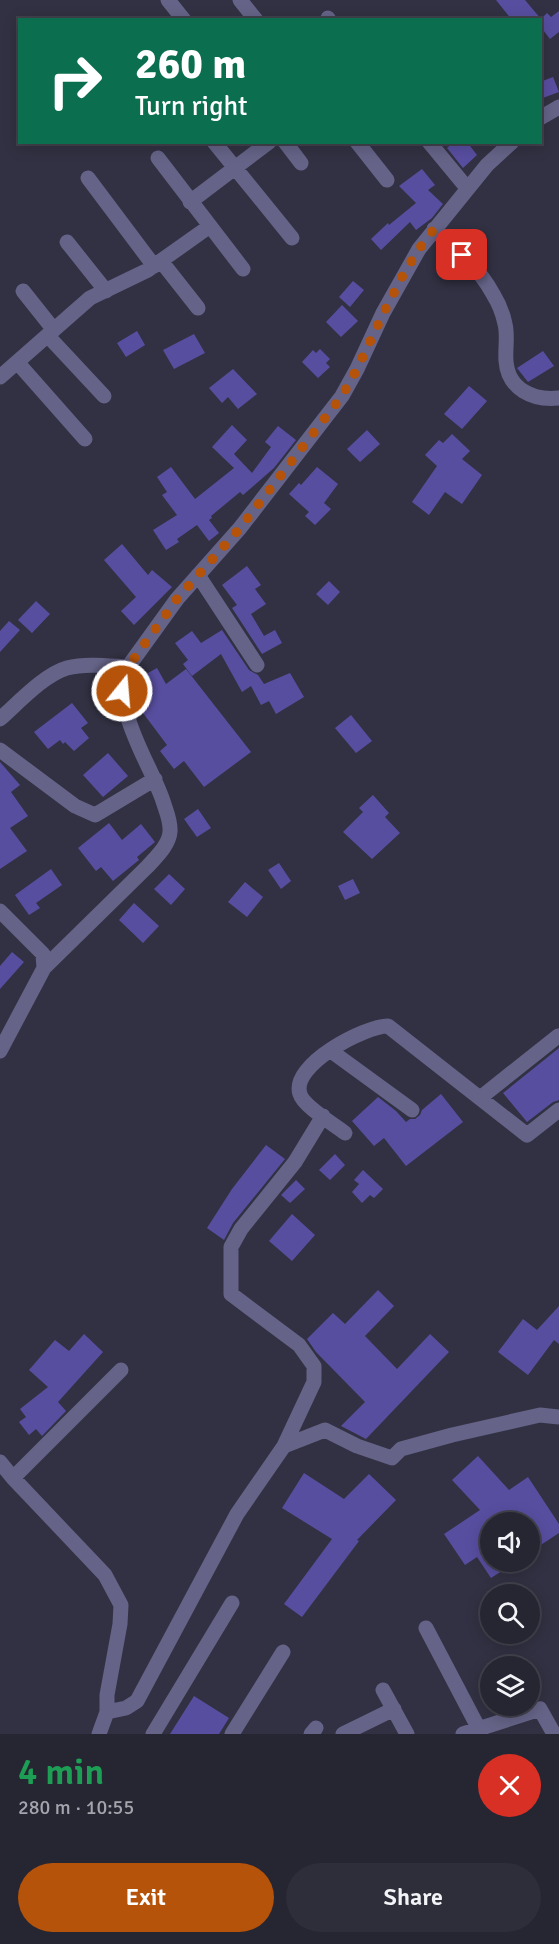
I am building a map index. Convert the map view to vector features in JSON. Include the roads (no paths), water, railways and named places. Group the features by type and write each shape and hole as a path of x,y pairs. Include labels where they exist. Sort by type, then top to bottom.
{"street":[{"path":"168,0 182,18"},
{"path":"240,0 254,18"},
{"path":"542,117 559,106"},
{"path":"216,144 292,238"},
{"path":"190,202 266,144"},
{"path":"287,144 301,163"},
{"path":"359,144 387,180"},
{"path":"431,144 467,188"},
{"path":"0,1052 44,968 148,866 162,850 170,834 170,823 155,779 130,725 124,704 122,691 128,667 177,599 240,528 342,396 403,275 419,249 467,188 510,144"},
{"path":"158,158 243,269"},
{"path":"88,178 157,264 198,308"},
{"path":"0,377 90,298 157,264 210,226"},
{"path":"434,229 475,268 493,293 505,322 509,378 522,391 535,397 559,398"},
{"path":"67,242 106,291"},
{"path":"23,291 51,333 104,396"},
{"path":"17,362 86,439"},
{"path":"198,575 257,665"},
{"path":"0,719 53,674 66,668 128,667"},
{"path":"0,750 75,806 95,814 155,779"},
{"path":"0,911 43,954 44,968"},
{"path":"345,1133 299,1094 300,1080 309,1067 348,1038 380,1026 388,1026 527,1135 559,1110"},
{"path":"480,1098 558,1036"},
{"path":"331,1051 412,1110"},
{"path":"107,1712 126,1708 137,1701 237,1514 284,1446 314,1382 314,1366 299,1345 231,1294 231,1247 241,1229 295,1161 323,1116"},
{"path":"13,1479 121,1370"},
{"path":"284,1446 325,1430 357,1446 392,1458 401,1449 452,1435 540,1415 559,1417"},
{"path":"0,1462 13,1479 105,1575 121,1605 120,1624 107,1695 107,1712 99,1734"},
{"path":"153,1734 232,1603"},
{"path":"426,1628 474,1732 540,1709 554,1734"},
{"path":"232,1734 283,1652"},
{"path":"383,1690 407,1734"},
{"path":"343,1734 394,1709"}]}
